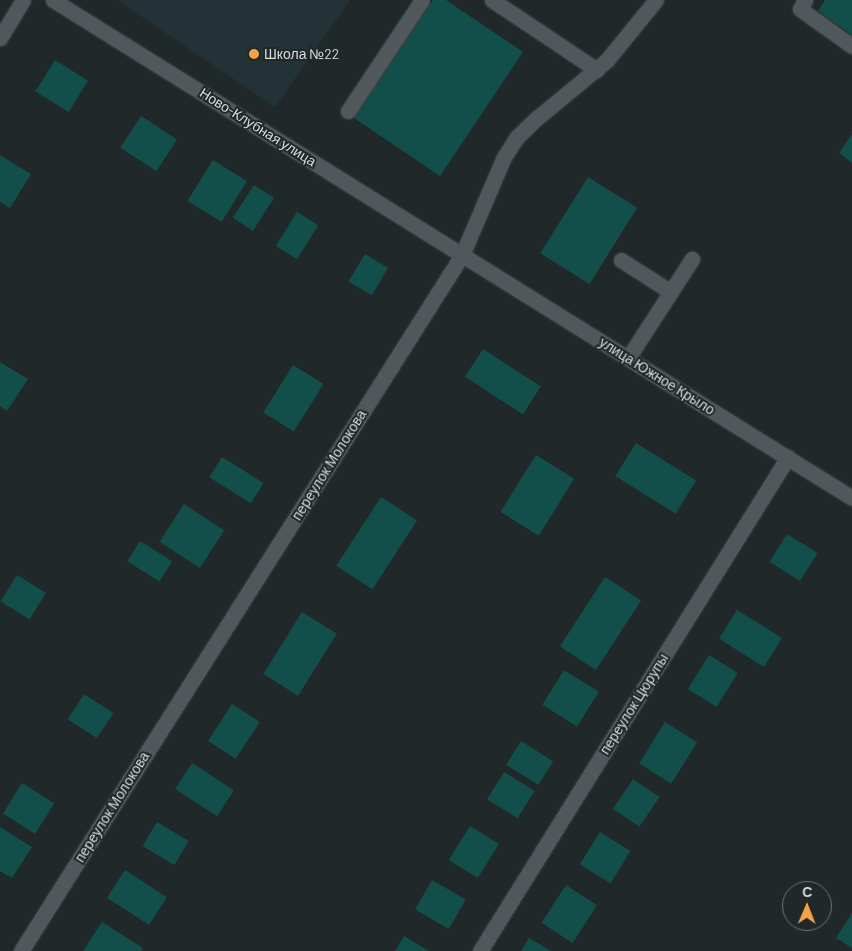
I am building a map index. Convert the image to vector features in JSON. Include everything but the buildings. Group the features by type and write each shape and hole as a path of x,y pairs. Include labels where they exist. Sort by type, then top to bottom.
{"street":[{"path":"0,38 23,0"},
{"name":"Ново-Клубная улица","path":"53,0 462,255"},
{"path":"348,111 422,0"},
{"path":"492,0 597,70"},
{"name":"переулок Молокова","path":"21,951 462,255 504,157 517,137 597,70 656,0"},
{"path":"805,0 800,8 852,46"},
{"name":"улица Южное Крыло","path":"462,255 852,498"},
{"path":"628,358 692,259"},
{"path":"621,260 671,292"},
{"name":"переулок Цюрупы","path":"480,951 788,458"}],"shaded area":[{"name":"Школа №22","path":"117,0 350,0 275,107"}],"place":[{"name":"Школа №22","path":"254,54"}]}
